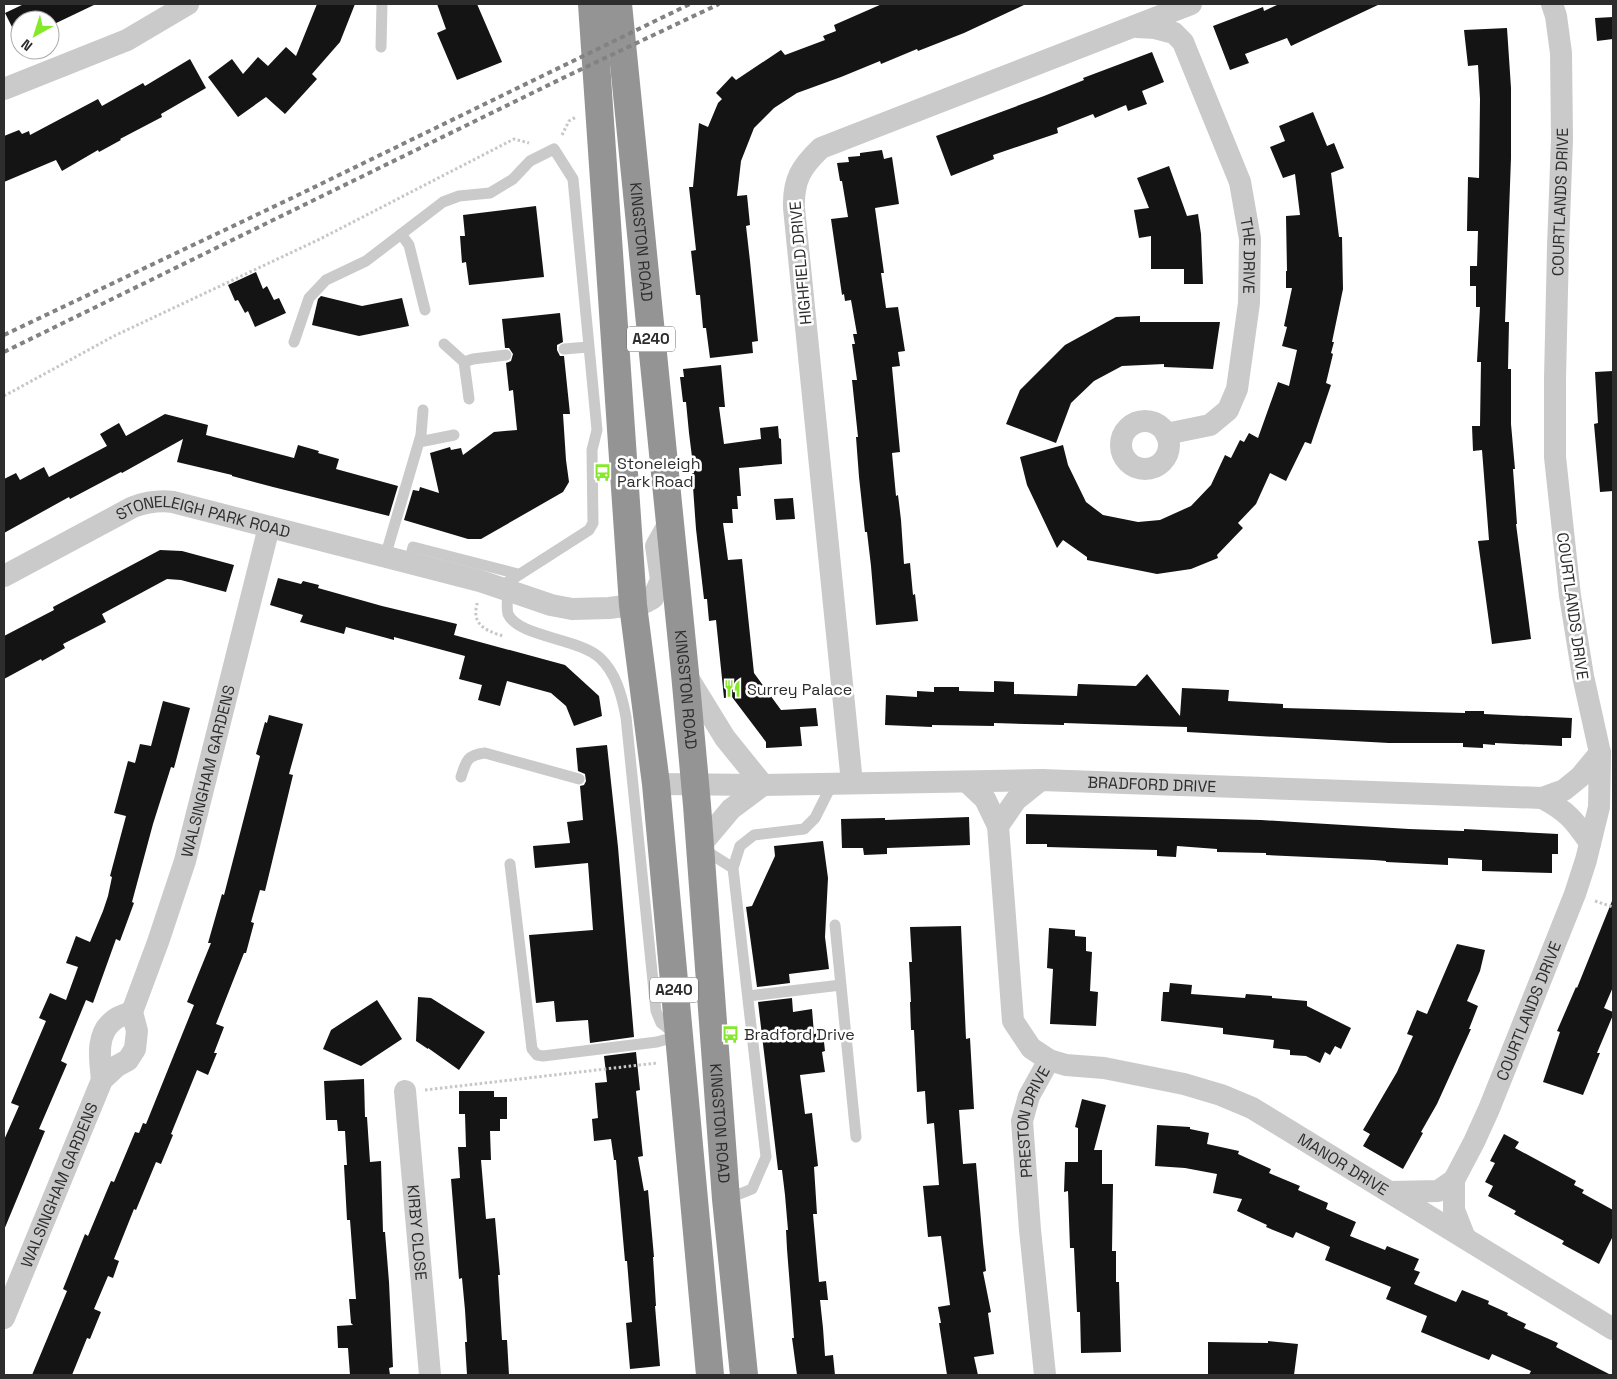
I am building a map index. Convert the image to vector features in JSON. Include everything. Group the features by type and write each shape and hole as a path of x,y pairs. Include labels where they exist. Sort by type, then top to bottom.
{"highway":[{"name":"KINGSTON ROAD","path":"592,4 633,605 656,784 710,1375"},
{"name":"KINGSTON ROAD","path":"618,4 685,673 700,846 726,1199 744,1375"}],"street":[{"path":"4,90 126,40 188,4"},
{"name":"HIGHFIELD DRIVE","path":"842,783 794,208 796,183 802,168 821,148 1192,4"},
{"path":"1183,42 1187,27 1199,4"},
{"name":"COURTLANDS DRIVE","path":"1465,1238 1454,1210 1454,1180 1489,1109 1575,894 1599,807 1600,753 1583,676 1570,596 1555,457 1555,370 1562,130 1561,54 1556,16 1552,4"},
{"path":"1135,27 1155,28 1174,33 1183,42"},
{"name":"THE DRIVE","path":"1166,434 1210,425 1228,410 1238,389 1249,303 1250,239 1240,182 1183,42"},
{"name":"STONELEIGH PARK ROAD","path":"4,576 133,507 148,502 161,501 173,502 409,563 501,584 552,605 572,609 609,608 633,605 653,598 661,580 656,546 670,521"},
{"name":"WALSINGHAM GARDENS","path":"4,1318 102,1080 117,1066 128,1060 134,1049 137,1030 132,1012 185,861 269,527"},
{"path":"685,673 725,738 763,785 731,810 700,846"},
{"name":"BRADFORD DRIVE","path":"656,784 763,785 1041,780 1542,798 1564,790 1580,776 1600,753"},
{"path":"998,826 1016,800 1041,780"},
{"name":"PRESTON DRIVE","path":"967,782 985,799 998,826 1013,1021 1031,1048 1049,1060 1029,1096 1022,1121 1030,1230 1045,1375"},
{"name":"BRADFORD DRIVE","path":"1542,798 1562,809 1578,825 1590,843"},
{"name":"WALSINGHAM GARDENS","path":"102,1080 99,1051 102,1036 113,1020 132,1012"},
{"name":"MANOR DRIVE","path":"1049,1060 1066,1065 1104,1068 1184,1084 1221,1095 1252,1108 1613,1329"},
{"name":"KIRBY CLOSE","path":"405,1091 430,1375"},
{"path":"1391,1192 1438,1191 1454,1180"}],"lane":[{"path":"381,47 382,4"},
{"path":"294,342 309,298 326,280 366,262 442,202 459,196 490,193 513,179 530,161 554,149 573,179 597,430 592,450 593,524 589,530 501,584"},
{"path":"401,234 409,245 425,310"},
{"path":"444,344 464,362 468,399"},
{"path":"564,349 588,347"},
{"path":"464,362 506,355"},
{"path":"385,557 421,435 423,410"},
{"path":"419,442 454,435"},
{"path":"409,563 413,547 501,584"},
{"path":"501,584 507,612 513,622 523,628 573,643 600,657 614,676 621,692 626,717 656,1011 661,1023 679,1048"},
{"path":"461,777 466,760 475,754 486,753 579,779"},
{"path":"726,1199 752,1189 766,1157 733,868 740,846 754,834 804,829 842,783"},
{"path":"700,846 733,868"},
{"path":"510,864 532,1049 537,1055 543,1056 658,1042 679,1048"},
{"path":"835,925 856,1138"},
{"path":"748,996 841,985"}],"path":[{"path":"4,396 114,336 320,238 514,139 554,149 569,121"},
{"path":"501,584 476,616 480,624 490,632 507,637"},
{"path":"405,1091 679,1048"}],"building":[{"path":"24,4 96,4 60,21 60,10 11,10"},
{"path":"317,4 355,4 340,42 312,74 317,79 285,114 266,97 238,117 208,77 232,59 243,74 258,57 268,66 286,47 296,56"},
{"path":"437,4 477,4 502,62 457,80 437,33 446,29"},
{"path":"882,4 1026,4 964,33 918,51 917,49 881,64 880,61 797,93 774,108 754,128 741,161 737,196 747,195 750,225 746,226 758,341 752,342 753,353 710,358 706,328 703,328 700,295 696,295 691,251 696,250 689,187 693,187 699,123 708,127 718,103 722,99 716,93 732,76 736,80 781,50 785,55 825,40 823,36 836,31 834,25"},
{"path":"1279,4 1380,4 1291,46 1287,38 1245,54 1249,63 1230,70 1213,26 1263,7 1264,11"},
{"path":"10,11 10,23 5,13"},
{"path":"1613,17 1613,39 1597,41 1595,18"},
{"path":"1507,28 1511,88 1511,158 1505,322 1509,322 1508,369 1511,369 1511,424 1515,469 1513,469 1516,524 1531,639 1492,644 1478,541 1489,540 1482,450 1473,451 1472,426 1480,426 1481,362 1477,362 1480,307 1476,307 1476,286 1470,286 1470,266 1477,266 1478,231 1467,231 1468,177 1479,178 1480,99 1478,65 1468,66 1464,30"},
{"path":"1152,52 1164,82 1142,91 1147,104 1128,111 1126,105 1095,118 1093,114 1057,128 1058,133 993,155 994,159 951,176 936,136 1044,96 1084,80 1083,78"},
{"path":"190,59 206,88 161,114 162,117 62,171 56,160 4,182 4,136 19,130 22,134 29,131 30,135 98,99 102,106 143,83 145,86"},
{"path":"1313,112 1327,146 1334,143 1344,168 1331,173 1339,237 1342,237 1343,289 1332,342 1334,342 1331,353 1333,354 1326,383 1331,385 1311,444 1305,442 1286,481 1270,473 1256,504 1238,523 1243,528 1217,555 1218,558 1191,569 1157,574 1087,560 1087,557 1063,540 1057,548 1027,485 1020,457 1063,445 1068,465 1086,502 1103,515 1138,522 1160,520 1191,506 1211,485 1225,455 1231,458 1240,440 1244,442 1249,433 1258,438 1278,382 1289,386 1297,350 1282,346 1287,327 1284,326 1292,288 1286,288 1286,216 1300,215 1295,174 1283,178 1270,147 1285,141 1279,126"},
{"path":"882,150 884,159 892,157 899,204 875,208 884,273 881,273 886,308 898,307 905,351 898,352 900,366 892,367 900,452 892,453 896,496 898,495 901,520 904,564 910,563 918,621 876,625 871,566 859,477 856,437 858,437 852,380 857,380 852,344 855,344 853,334 857,334 851,300 845,301 844,294 842,295 831,219 848,217 837,163 849,162 848,157 860,156 860,153"},
{"path":"1169,166 1187,216 1198,214 1201,234 1203,284 1184,284 1184,269 1151,269 1151,236 1139,238 1134,210 1149,208 1137,178"},
{"path":"536,206 544,277 469,285 466,262 462,263 460,236 465,236 463,215"},
{"path":"256,272 263,289 267,286 274,300 279,298 286,313 255,327 248,311 245,313 238,300 235,301 228,285"},
{"path":"321,296 362,306 402,298 409,326 359,336 312,325 318,299"},
{"path":"560,313 563,342 557,345 557,350 560,356 564,356 570,414 563,414 569,482 563,492 481,539 468,539 404,520 413,490 419,491 420,487 439,493 430,453 450,447 451,450 461,448 463,455 494,432 517,430 513,390 509,391 506,363 511,361 513,354 509,348 505,348 502,319"},
{"path":"1140,316 1140,322 1220,322 1213,369 1164,367 1164,364 1122,366 1094,381 1071,403 1056,443 1006,424 1020,390 1065,345 1116,317"},
{"path":"721,365 725,407 719,407 724,444 761,439 760,428 778,426 779,438 781,439 782,464 739,468 741,496 737,496 738,509 732,509 733,523 723,523 728,560 742,559 754,673 781,710 816,708 818,726 800,727 802,746 766,748 766,742 732,697 724,698 716,620 709,621 707,599 704,599 696,529 692,473 694,473 686,402 683,402 680,377 684,377 683,369"},
{"path":"1613,371 1613,491 1600,492 1594,424 1598,423 1595,372"},
{"path":"165,414 208,425 206,435 294,458 298,445 339,459 336,469 398,486 389,516 177,462 183,439 122,473 70,499 69,497 4,533 4,479 16,473 20,480 44,467 49,477 107,446 100,434 119,423 126,436"},
{"path":"793,498 795,519 776,520 774,499"},
{"path":"160,550 182,551 234,565 226,592 181,580 167,579 102,614 106,622 63,644 65,648 4,679 4,636 54,610 53,607"},
{"path":"278,578 301,584 303,581 319,585 318,588 457,624 454,635 565,665 599,696 602,716 574,726 566,706 551,693 507,681 500,706 478,700 482,685 459,679 465,656 394,637 394,640 346,627 344,634 300,622 303,615 270,605"},
{"path":"1147,674 1180,716 1182,688 1229,690 1228,701 1283,704 1283,708 1465,713 1465,711 1484,711 1484,714 1572,718 1571,738 1562,738 1562,746 1495,743 1495,745 1483,744 1483,748 1463,747 1463,743 1389,743 1187,732 1187,727 1064,723 1064,725 994,723 994,726 932,725 932,727 885,725 886,695 917,697 917,691 934,692 934,687 959,687 959,691 994,692 994,681 1014,682 1014,694 1077,696 1078,684 1136,686"},
{"path":"163,701 190,708 174,768 171,767 153,824 132,902 134,903 120,941 116,939 93,1003 86,1000 61,1061 67,1064 39,1129 45,1131 4,1230 4,1140 19,1106 11,1103 46,1021 39,1018 50,993 66,1000 78,967 66,963 76,936 90,942 103,911 126,816 114,813 128,761 135,763 140,744 151,746"},
{"path":"269,715 303,724 289,774 293,775 265,891 260,890 251,922 254,923 246,953 244,953 216,1024 224,1027 214,1053 217,1053 208,1075 197,1070 161,1164 156,1162 136,1210 134,1209 114,1259 119,1261 113,1278 108,1276 94,1309 101,1312 90,1339 87,1338 72,1375 32,1375 67,1291 63,1289 85,1234 88,1236 111,1181 114,1182 135,1132 139,1133 143,1123 146,1124 194,1005 187,1002 211,943 208,943 222,894 224,895 260,756 256,754 265,722 267,723"},
{"path":"607,745 618,847 634,1037 590,1043 588,1020 556,1022 554,1001 536,1003 529,935 593,930 588,863 535,868 533,846 570,843 567,822 583,820 580,786 584,785 586,781 585,774 578,771 576,748"},
{"path":"1026,814 1261,820 1409,829 1464,831 1464,829 1558,834 1558,854 1552,854 1552,873 1482,871 1482,860 1448,858 1448,865 1266,855 1266,853 1217,852 1217,849 1177,846 1176,857 1157,856 1157,850 1047,847 1047,844 1026,844"},
{"path":"969,817 970,845 887,848 887,854 864,855 863,848 842,848 841,819 885,818 885,820"},
{"path":"823,841 828,878 825,937 829,969 789,974 790,983 757,987 746,907 752,906 775,856 774,846"},
{"path":"1612,901 1613,987 1604,1008 1613,1012 1613,1015 1597,1053 1600,1053 1583,1095 1543,1082 1560,1032 1557,1031 1577,988"},
{"path":"961,926 966,1039 970,1038 974,1109 959,1110 963,1164 976,1163 986,1271 983,1272 991,1312 988,1313 994,1354 974,1357 978,1375 947,1375 938,1307 950,1305 941,1236 928,1237 923,1186 939,1185 934,1123 927,1124 925,1091 917,1092 914,1030 911,1030 909,962 912,962 910,927"},
{"path":"1049,928 1075,930 1075,936 1086,937 1086,951 1092,952 1090,991 1098,992 1096,1026 1050,1024 1053,969 1047,968"},
{"path":"1457,944 1485,950 1480,971 1467,1001 1478,1006 1469,1029 1471,1029 1437,1104 1403,1169 1363,1146 1370,1134 1363,1130 1397,1072 1413,1036 1407,1034 1417,1010 1427,1014"},
{"path":"1170,983 1192,985 1191,994 1245,998 1246,994 1307,1001 1307,1006 1351,1028 1341,1049 1335,1046 1330,1055 1325,1052 1320,1063 1306,1056 1290,1055 1290,1050 1273,1048 1274,1040 1223,1034 1223,1028 1161,1021 1163,992 1169,992"},
{"path":"418,997 431,998 485,1032 459,1070 416,1041"},
{"path":"792,998 793,1012 812,1009 814,1034 823,1033 825,1051 822,1052 825,1072 800,1075 805,1114 812,1113 818,1166 814,1167 817,1214 813,1214 819,1282 826,1281 828,1300 820,1300 825,1356 833,1355 835,1375 797,1375 792,1338 794,1338 785,1195 782,1170 778,1170 758,1002"},
{"path":"377,1000 402,1039 361,1066 323,1049 331,1030"},
{"path":"636,1052 640,1090 636,1091 643,1156 638,1157 644,1191 648,1190 660,1366 630,1369 626,1323 632,1322 616,1160 614,1160 611,1139 594,1141 592,1119 598,1118 595,1083 607,1082 604,1056"},
{"path":"364,1079 365,1117 367,1117 370,1162 381,1161 383,1232 385,1232 389,1282 393,1367 389,1368 390,1375 350,1375 348,1348 338,1348 337,1326 353,1325 351,1323 349,1299 356,1299 350,1220 347,1220 344,1165 347,1165 345,1131 338,1131 337,1120 326,1120 324,1081"},
{"path":"459,1091 494,1091 494,1097 507,1097 507,1119 500,1119 500,1131 490,1131 491,1160 481,1160 486,1219 495,1218 500,1275 498,1275 502,1340 507,1340 509,1375 467,1375 465,1310 462,1278 459,1279 451,1179 460,1178 458,1147 466,1147 465,1114 459,1114"},
{"path":"1082,1099 1106,1105 1094,1150 1102,1150 1102,1184 1113,1184 1112,1251 1116,1251 1116,1282 1119,1282 1121,1352 1081,1353 1080,1312 1077,1312 1074,1248 1070,1248 1068,1191 1064,1192 1065,1162 1078,1162 1078,1128 1075,1127"},
{"path":"1157,1125 1190,1127 1190,1129 1209,1133 1207,1144 1239,1151 1238,1154 1271,1169 1269,1173 1300,1186 1298,1190 1328,1203 1326,1209 1356,1222 1350,1236 1385,1250 1387,1246 1419,1259 1414,1270 1420,1272 1414,1284 1456,1302 1462,1290 1489,1301 1488,1304 1526,1324 1524,1328 1558,1343 1556,1347 1611,1375 1529,1375 1531,1371 1492,1354 1489,1360 1421,1332 1427,1316 1386,1299 1391,1287 1325,1260 1330,1247 1296,1232 1293,1238 1266,1227 1267,1225 1237,1211 1242,1199 1213,1193 1217,1174 1185,1168 1155,1166"},
{"path":"1504,1134 1519,1142 1515,1148 1576,1181 1574,1185 1584,1190 1582,1193 1613,1210 1613,1236 1599,1264 1562,1244 1564,1241 1514,1214 1516,1211 1488,1196 1493,1186 1485,1182 1495,1163 1490,1161"},
{"path":"1268,1341 1298,1344 1294,1375 1208,1375 1208,1342 1268,1343"}],"railway":[{"path":"4,335 294,197 690,4"},
{"path":"4,352 567,76 719,4"}],"place":[{"name":"Stoneleigh Park Road","path":"603,472"},
{"name":"Surrey Palace","path":"733,689"},
{"name":"Bradford Drive","path":"730,1034"}]}
